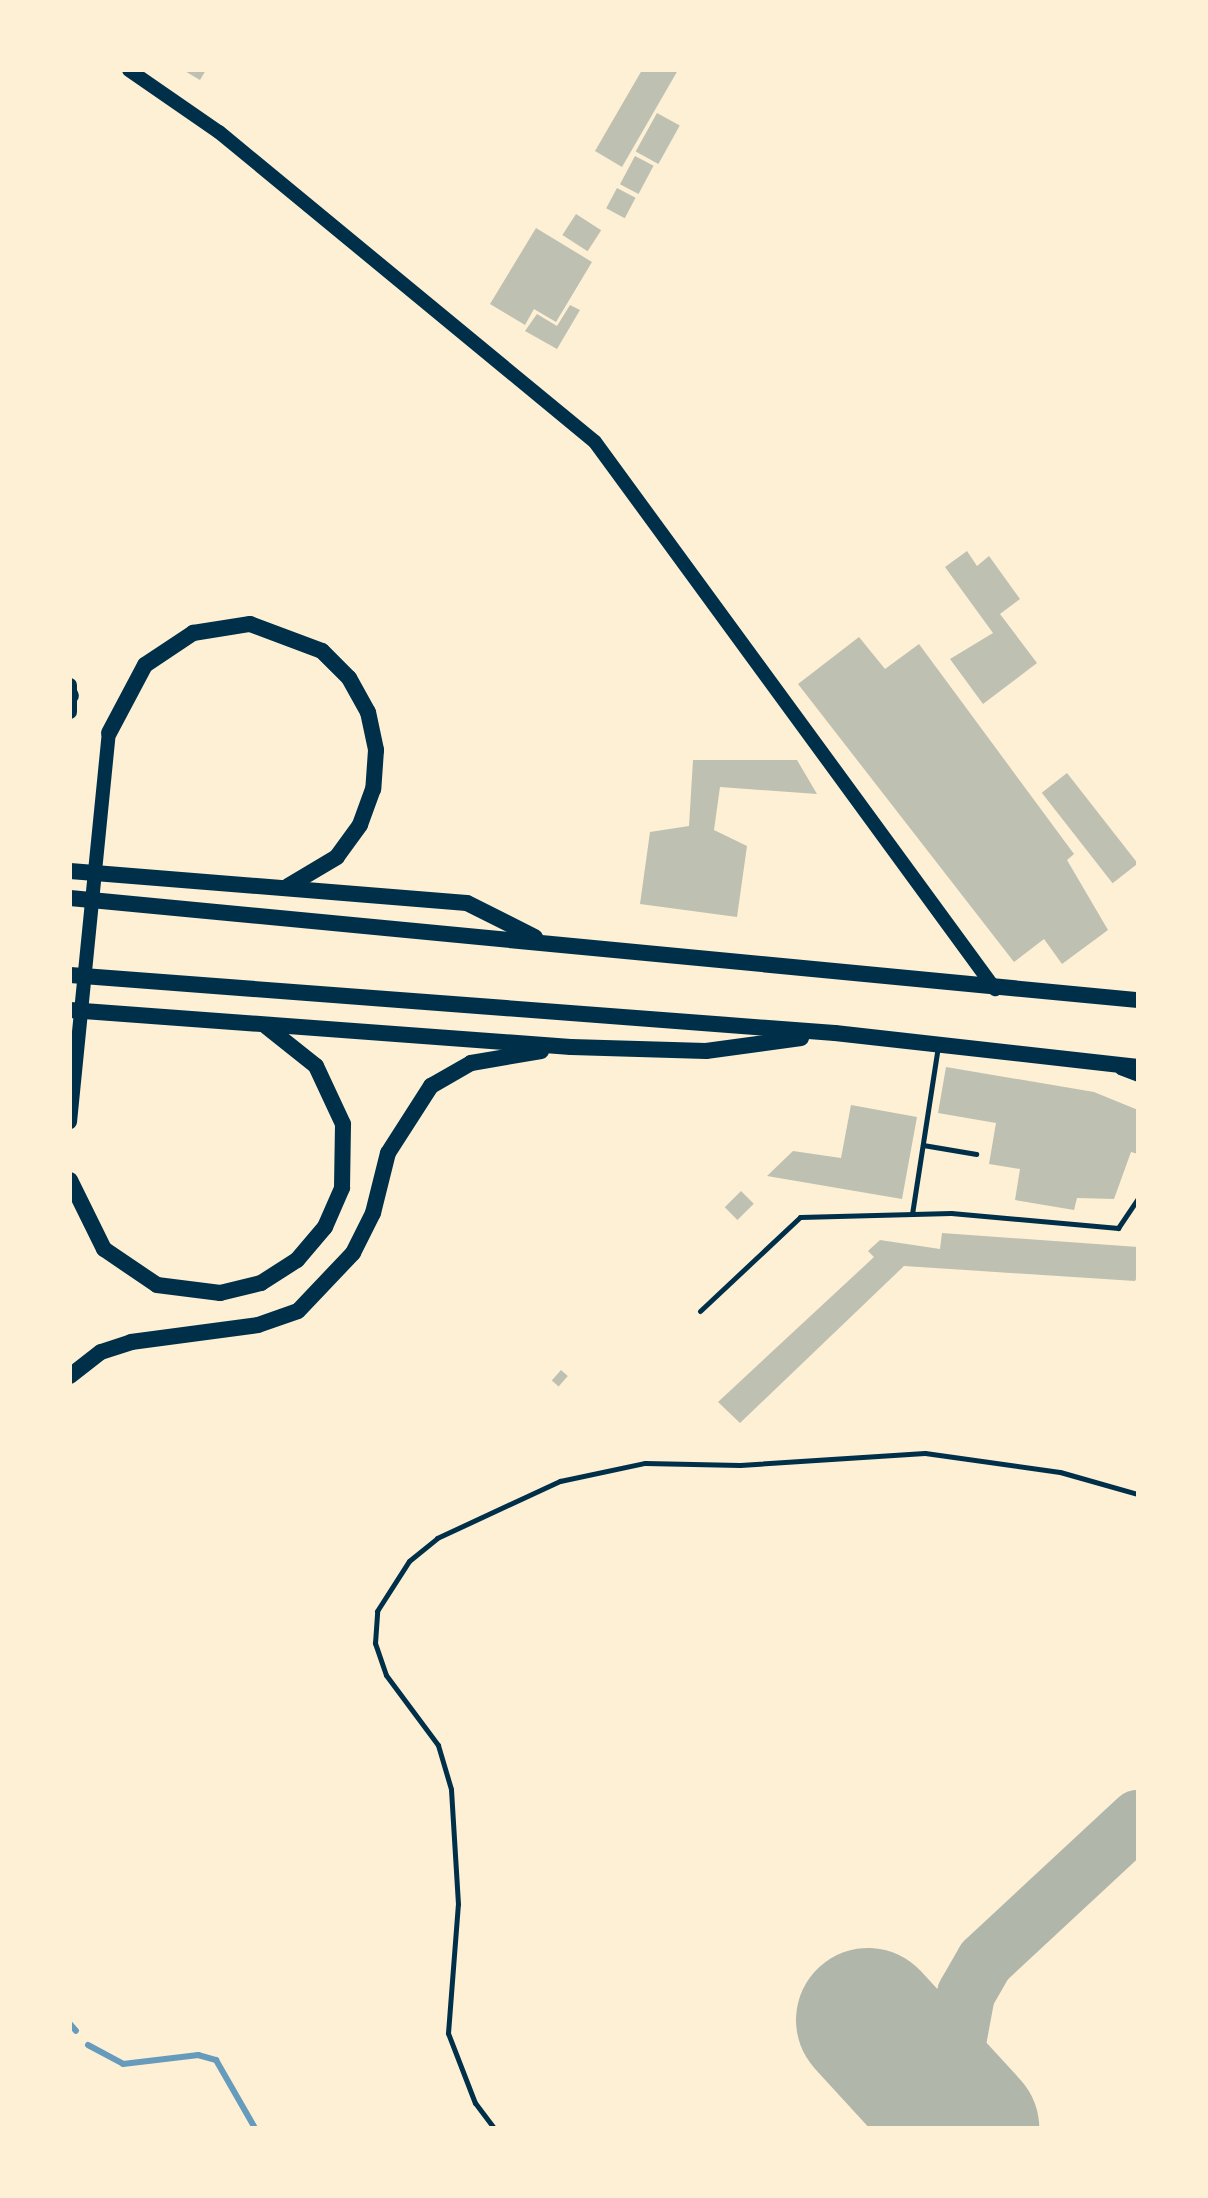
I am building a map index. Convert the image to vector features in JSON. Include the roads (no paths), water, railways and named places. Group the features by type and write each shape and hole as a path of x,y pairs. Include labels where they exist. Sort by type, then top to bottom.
{"highway":[{"path":"109,733 132,680 193,633 231,624 269,627 329,657 368,712 376,750 373,789 360,825 337,857 288,886"},
{"path":"70,871 288,886 467,903 545,941"},
{"path":"70,898 545,941 995,989 1138,1000"},
{"path":"70,975 835,1033 1081,1058 1138,1067"},
{"path":"70,1010 571,1047 706,1051 835,1033"},
{"path":"70,1180 104,1249 157,1285 199,1294 241,1290 297,1260 325,1227 342,1188 343,1124 328,1084 301,1050 266,1027 246,1023"},
{"path":"70,1376 101,1352 131,1342 258,1325 298,1311 353,1253 373,1213 388,1153 431,1086 471,1063 571,1047"}],"main road":[{"path":"129,70 219,132 595,442 995,989"},
{"path":"70,1122 109,733"}],"street":[{"path":"1081,1058 1138,1078"}],"lane":[{"path":"912,1215 938,1045"},
{"path":"923,1145 976,1154"},
{"path":"700,1311 800,1217 912,1215 1118,1228 1138,1198"},
{"path":"494,2128 475,2103 448,2033 458,1904 451,1789 438,1745 386,1675 375,1643 377,1611 409,1561 437,1538 518,1499 604,1468 645,1463 740,1465 925,1453 1060,1472 1138,1494"}],"waterway":[{"path":"70,2024 76,2031"},
{"path":"88,2045 123,2064 198,2055 216,2060 255,2128"}]}
